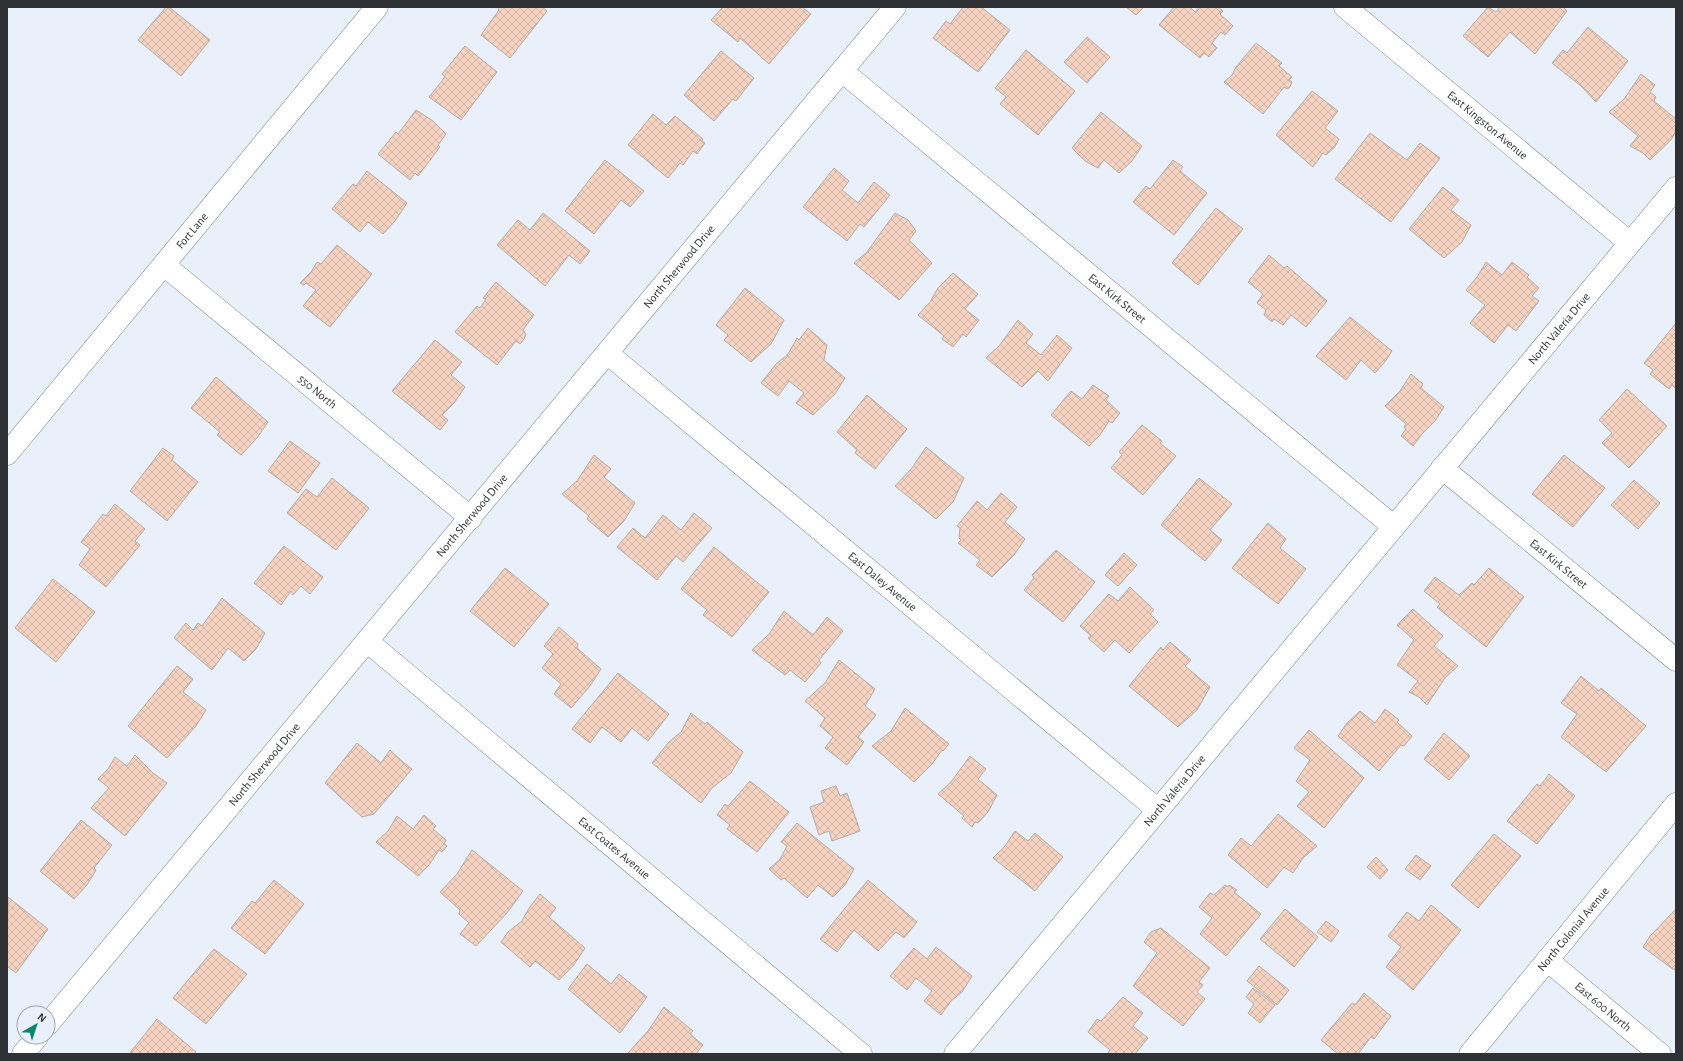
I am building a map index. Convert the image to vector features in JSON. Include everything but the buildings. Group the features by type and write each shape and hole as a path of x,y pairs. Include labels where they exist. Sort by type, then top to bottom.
{"street":[{"name":"Fort Lane","path":"7,454 377,7"},
{"name":"North Sherwood Drive","path":"56,1014 368,642 895,7"},
{"name":"East Kingston Avenue","path":"1345,7 1630,243"},
{"name":"East Kirk Street","path":"842,71 1394,526"},
{"name":"North Valeria Drive","path":"955,1054 1676,188"},
{"name":"550 North","path":"164,265 470,518"},
{"name":"East Daley Avenue","path":"607,353 1158,810"},
{"name":"East Kirk Street","path":"1442,468 1676,660"},
{"name":"East Coates Avenue","path":"368,642 861,1054"},
{"name":"North Colonial Avenue","path":"1470,1054 1676,804"},
{"name":"East 600 North","path":"1547,960 1660,1054"},
{"path":"23,1054 30,1045"}]}
